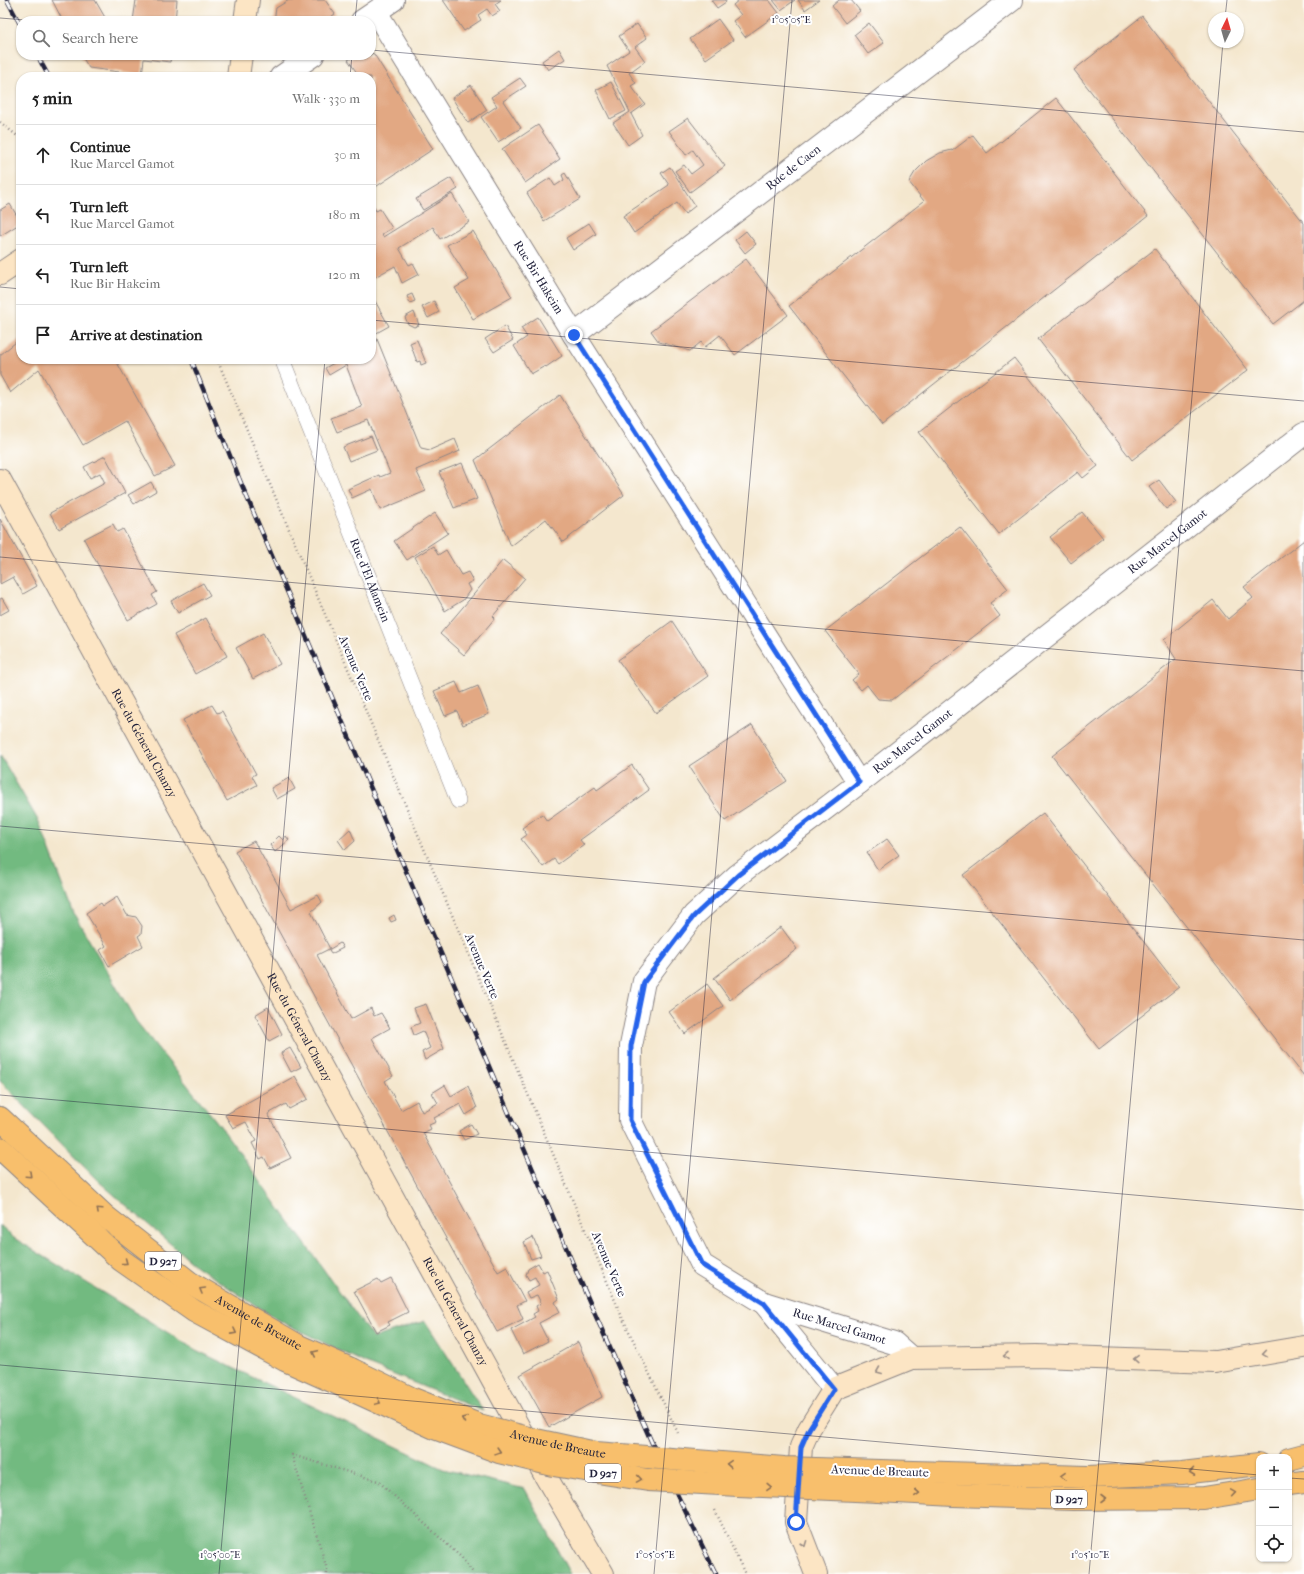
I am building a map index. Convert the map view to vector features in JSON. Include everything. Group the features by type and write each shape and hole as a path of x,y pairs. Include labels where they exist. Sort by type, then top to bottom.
{"main road":[{"path":"246,16 248,0"},
{"path":"239,72 240,60"},
{"path":"0,274 16,263"},
{"name":"Rue du Géneral Chanzy","path":"0,480 546,1477 603,1574"},
{"name":"Avenue de Breaute","path":"0,1118 106,1217 189,1282 299,1346 347,1378 437,1429 499,1452 553,1465 648,1480 738,1485 1087,1477 1182,1473 1256,1464"},
{"name":"Avenue de Breaute","path":"0,1148 121,1260 194,1311 285,1360 347,1378"},
{"path":"816,1574 796,1522 801,1447 809,1429 834,1389 911,1358 1037,1356 1214,1362 1304,1348"},
{"path":"1292,1458 1304,1455"},
{"name":"Avenue de Breaute","path":"879,1481 954,1496 1073,1499 1204,1498 1256,1489"},
{"path":"1292,1484 1304,1482"}],"street":[{"name":"Rue de Caen","path":"574,335 1012,0"},
{"name":"Rue Bir Hakeim","path":"377,11 574,335 859,782"},
{"path":"288,72 306,60"},
{"name":"Rue Marcel Gamot","path":"911,1358 894,1343 764,1303 702,1265 630,1120 631,1046 644,982 694,916 738,875 1304,434"},
{"name":"Rue Marcel Gamot","path":"764,1303 834,1389"}],"lane":[{"name":"Rue d'El Alamein","path":"284,364 458,801"}],"path":[{"path":"0,122 16,135"},
{"name":"Avenue Verte","path":"218,364 622,1317 681,1439"},
{"path":"327,1574 327,1569 292,1454 378,1481 461,1557 474,1574"},
{"path":"712,1503 745,1574"}],"green space":[{"path":"0,755 39,822 74,914 136,1021 221,1127 373,1338 425,1321 483,1411 365,1363 276,1319 196,1266 97,1180 0,1081"},
{"path":"0,1225 14,1238 196,1350 443,1469 525,1489 570,1574 0,1574"}],"building":[{"path":"52,0 95,0 104,16 60,16"},
{"path":"136,0 177,0 175,16 134,16"},
{"path":"289,0 325,0 335,14 332,16 275,16 276,8"},
{"path":"443,0 501,0 495,4 500,11 492,16 487,9 478,15 481,20 464,31"},
{"path":"711,0 725,0 726,2 717,8"},
{"path":"739,0 769,0 779,13 745,37 733,21 741,15 733,5"},
{"path":"773,0 795,0 781,10"},
{"path":"798,0 819,0 805,10"},
{"path":"839,0 851,0 860,11 845,23 832,6"},
{"path":"1142,16 1304,223 1304,300 1273,324 1074,70"},
{"path":"718,19 733,40 706,59 690,39"},
{"path":"869,23 884,43 868,54 854,35"},
{"path":"637,24 647,38 635,47 645,61 629,73 636,83 631,86 645,104 631,114 642,135 628,145 613,123 630,112 607,66 629,51 619,36"},
{"path":"559,49 565,59 548,70 542,61"},
{"path":"376,57 433,149 376,187 376,72 356,72 348,60 376,60"},
{"path":"84,60 144,60 142,72 119,72 89,68"},
{"path":"153,60 170,60 170,62"},
{"path":"520,78 526,86 503,101 521,128 498,142 481,117 497,106 491,97"},
{"path":"611,82 626,111 610,119 596,90"},
{"path":"471,85 487,110 468,123 452,98"},
{"path":"1056,98 1148,216 882,425 789,306 924,201 909,182 915,172 926,161 940,153 952,151 973,135 987,153"},
{"path":"688,118 725,166 690,192 675,171 684,165 691,174 703,165 693,150 686,155 669,131"},
{"path":"538,125 560,159 525,183 502,149"},
{"path":"670,167 695,206 685,214 677,203 634,233 623,216 669,185 661,173"},
{"path":"565,173 580,199 544,221 527,193 550,178 555,186 564,180 562,175"},
{"path":"451,178 458,189 423,210 416,199"},
{"path":"452,194 469,222 440,239 433,227 399,248 409,265 413,263 419,274 402,283 395,266 376,276 376,211 380,209 392,228 382,234 383,237"},
{"path":"10,204 16,214 16,226 0,236 0,210"},
{"path":"589,223 596,234 573,250 566,238"},
{"path":"473,231 512,297 473,319 455,288 469,280 447,245"},
{"path":"746,231 756,244 745,253 735,240"},
{"path":"1155,249 1248,370 1132,460 1038,339"},
{"path":"746,259 788,315 735,355 720,335 705,347 701,342 690,351 659,342 651,331"},
{"path":"412,294 415,301 410,303 407,296"},
{"path":"434,301 439,312 428,318 422,307"},
{"path":"376,303 389,326 376,333"},
{"path":"414,312 419,325 414,327 408,324 405,317"},
{"path":"538,317 562,356 546,367 545,366 531,374 514,346 527,337 521,328"},
{"path":"505,326 513,340 494,352 485,339"},
{"path":"376,339 421,448 430,450 455,439 460,451 416,470 426,491 380,510 372,489 352,498 348,489 379,475 380,477 390,473 368,420 337,432 331,418 362,407 346,365 329,375 325,368 332,364 376,364"},
{"path":"417,340 426,363 421,365 420,361 417,362 410,343"},
{"path":"16,342 16,364 118,364 175,466 155,476 125,421 83,445 39,369 10,393 0,375 0,355"},
{"path":"1014,358 1098,466 1083,478 1078,472 999,534 919,432"},
{"path":"560,395 624,495 563,542 546,519 511,546 475,460"},
{"path":"371,436 377,450 349,461 343,447"},
{"path":"105,456 125,493 59,529 50,513 105,483 100,473 90,478 84,467"},
{"path":"462,463 477,499 454,508 439,472"},
{"path":"1159,480 1176,502 1166,509 1149,487"},
{"path":"151,482 156,491 134,504 128,495"},
{"path":"1082,512 1103,538 1071,563 1050,537"},
{"path":"435,513 448,533 407,560 394,541"},
{"path":"0,519 37,586 23,594 13,577 0,584"},
{"path":"113,524 117,532 123,529 157,592 152,595 157,604 128,620 84,539"},
{"path":"960,527 1008,589 990,603 1000,616 892,700 878,699 867,685 861,690 852,680 859,674 825,631"},
{"path":"1304,540 1304,1076 1052,756 1176,659 1164,640 1213,600 1228,619 1253,598 1244,587"},
{"path":"433,546 438,555 446,550 461,575 468,572 473,581 467,584 470,590 463,600 445,611 415,557"},
{"path":"503,560 525,578 493,616 495,618 464,655 440,634"},
{"path":"203,583 210,595 178,613 171,601"},
{"path":"2,598 9,610 0,615 0,599"},
{"path":"206,618 227,656 195,674 174,635"},
{"path":"672,621 708,676 656,713 618,660"},
{"path":"263,633 280,664 253,679 236,648"},
{"path":"456,682 461,693 478,686 489,714 463,725 457,711 445,716 434,691"},
{"path":"212,705 217,713 222,711 256,774 252,776 257,785 227,801 183,720"},
{"path":"752,725 787,781 725,821 689,766"},
{"path":"632,765 649,790 580,840 584,845 558,864 554,859 543,867 521,839 527,835 522,828 542,814 547,821 595,787 597,790"},
{"path":"289,778 295,789 277,799 271,788"},
{"path":"1043,813 1179,987 1099,1049 963,875"},
{"path":"350,829 355,841 345,850 338,840"},
{"path":"279,836 283,840 286,836 289,840 275,852 270,845"},
{"path":"887,839 899,855 878,870 867,853"},
{"path":"254,841 291,909 318,895 322,902 311,912 330,949 340,943 343,948 331,954 329,949 317,955 351,1019 371,1008 374,1016 381,1013 390,1028 372,1038 393,1076 385,1081 401,1110 417,1101 422,1112 438,1103 432,1093 445,1085 451,1096 468,1086 477,1108 466,1115 460,1104 434,1118 436,1122 429,1125 431,1129 423,1133 498,1272 507,1267 525,1301 517,1305 523,1319 497,1332 235,851"},
{"path":"117,897 127,915 136,917 142,926 141,934 138,936 143,946 109,966 100,950 106,946 86,913 101,903 103,906"},
{"path":"394,915 396,920 391,922 389,918"},
{"path":"781,927 797,949 730,1000 714,978"},
{"path":"707,984 723,1006 685,1034 669,1012"},
{"path":"426,1004 444,1049 425,1060 422,1052 430,1048 423,1031 414,1035 411,1027 420,1023 414,1008"},
{"path":"268,1007 282,1034 269,1041 255,1015"},
{"path":"290,1048 301,1067 291,1072 281,1053"},
{"path":"295,1076 308,1099 289,1109 286,1104 268,1114 291,1158 270,1168 264,1157 260,1159 252,1143 256,1141 246,1122 233,1128 225,1115"},
{"path":"471,1124 477,1134 464,1140 459,1131"},
{"path":"533,1237 541,1256 531,1259 524,1242"},
{"path":"538,1263 543,1272 547,1270 559,1299 555,1302 560,1312 539,1323 548,1341 523,1354 511,1330 535,1317 533,1314 538,1311 536,1306 541,1303 537,1295 529,1298 526,1292 539,1285 535,1277 529,1280 526,1275 528,1269"},
{"path":"391,1278 408,1312 388,1322 390,1325 376,1332 354,1291 378,1279 381,1283"},
{"path":"578,1342 602,1397 549,1427 520,1375"}],"railway":[{"path":"7,0 16,17"},
{"path":"40,60 46,72"},
{"path":"193,364 241,483 579,1278 652,1443 716,1574"}],"route":[{"path":"574,335 859,782 738,875 694,916 644,982 631,1046 630,1120 702,1265 764,1303 834,1389 809,1429 801,1447 796,1522"}]}
